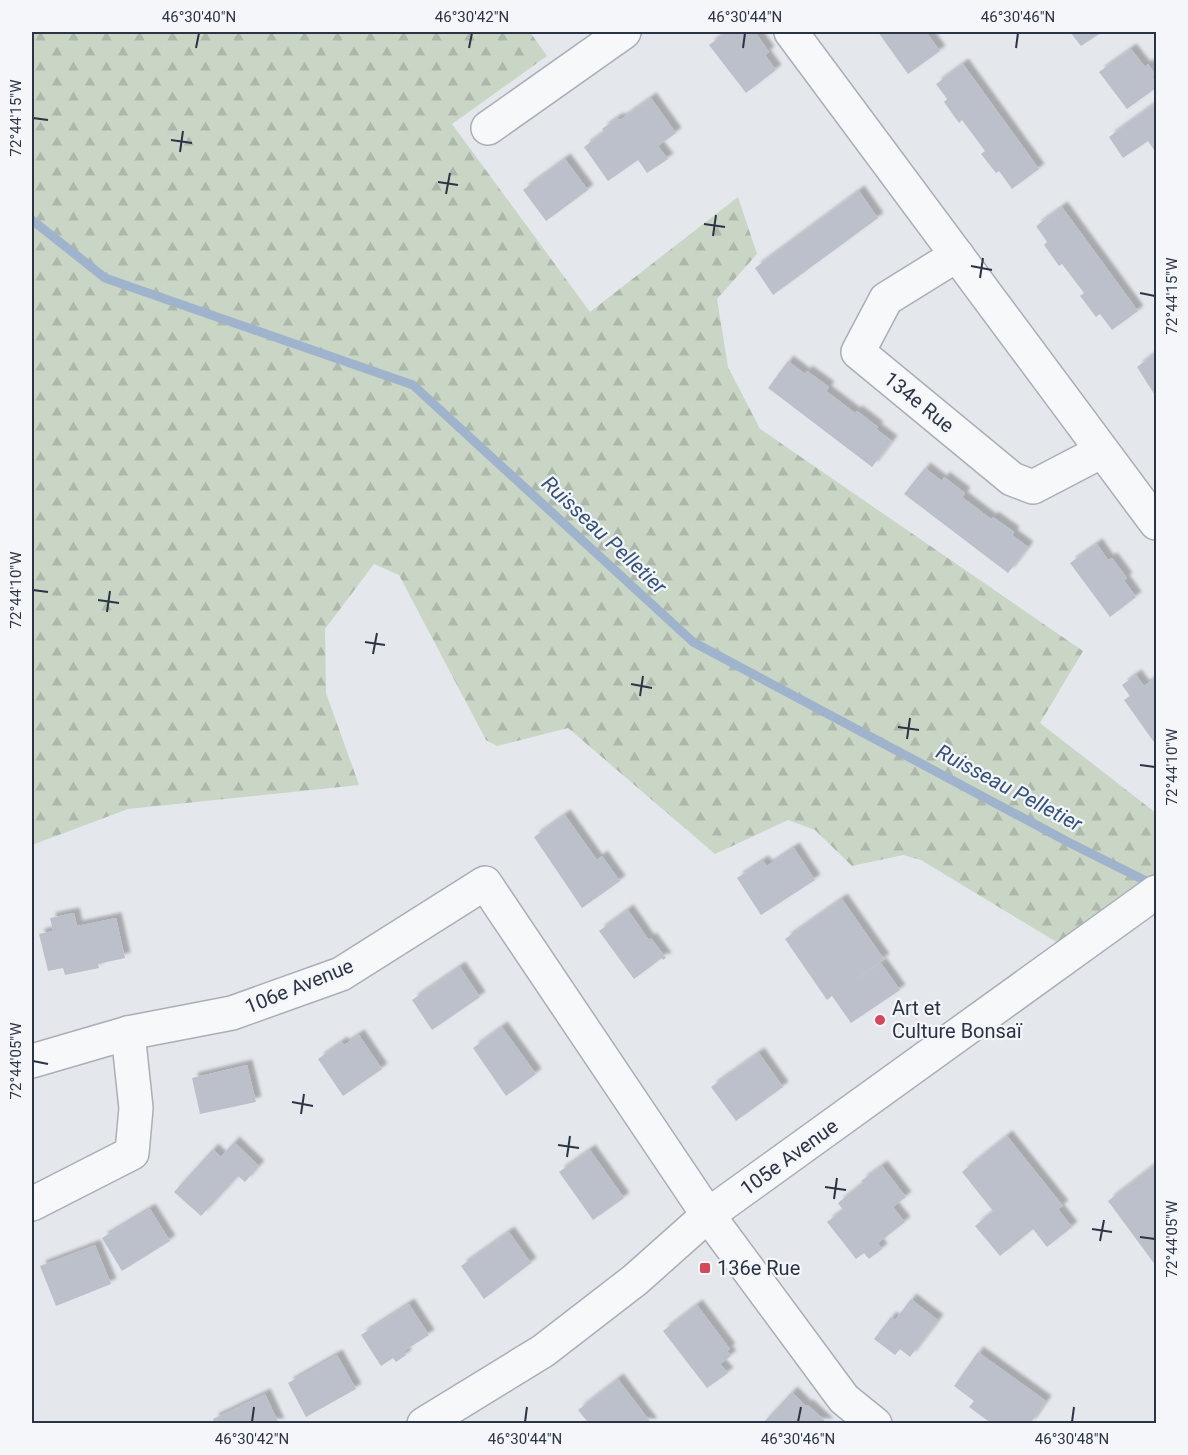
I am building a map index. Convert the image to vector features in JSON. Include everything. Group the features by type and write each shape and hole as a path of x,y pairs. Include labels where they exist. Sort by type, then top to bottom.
{"street":[{"path":"488,128 624,32"},
{"path":"791,32 1156,524"},
{"name":"134e Rue","path":"957,255 886,299 858,352 1012,479 1033,487 1102,451"},
{"name":"106e Avenue","path":"32,1061 128,1033 232,1013 341,974 485,883 708,1215"},
{"name":"105e Avenue","path":"424,1424 543,1351 635,1280 708,1215 1156,892"},
{"path":"32,1204 132,1153 136,1108 128,1033"},
{"path":"708,1215 844,1399 875,1424"}],"green space":[{"path":"32,32 530,32 547,56 452,124 590,312 738,197 757,254 717,299 728,367 760,429 1083,651 1040,723 1156,813 1156,892 1073,952 921,860 903,855 852,866 815,830 788,820 715,854 568,728 497,746 486,740 399,575 374,564 325,629 326,693 359,785 128,809 32,845"}],"building":[{"path":"727,32 755,32 769,52 765,55 776,70 746,93 709,45"},
{"path":"878,32 926,32 940,51 908,74"},
{"path":"1070,32 1102,32 1081,46"},
{"path":"1131,49 1145,67 1148,64 1155,74 1152,76 1156,88 1127,109 1099,72"},
{"path":"963,64 1039,169 1012,189 999,171 996,173 981,154 985,151 962,120 959,123 944,102 947,99 936,84"},
{"path":"651,98 676,133 658,146 668,159 647,173 638,160 608,181 584,147 604,132 602,129 618,118 620,120"},
{"path":"1156,103 1156,153 1148,141 1123,158 1109,137"},
{"path":"565,159 588,190 546,221 523,190"},
{"path":"859,191 878,218 773,295 755,268"},
{"path":"1062,207 1138,311 1112,330 1100,314 1096,317 1080,296 1084,293 1062,264 1059,266 1044,245 1047,242 1036,226"},
{"path":"1156,353 1156,397 1137,367"},
{"path":"788,361 805,374 807,371 829,387 826,391 855,413 857,411 892,441 872,467 768,388"},
{"path":"925,468 942,481 944,477 965,493 962,497 991,519 993,517 1014,532 1012,535 1028,547 1008,573 904,494"},
{"path":"1097,544 1108,560 1112,558 1127,578 1124,580 1136,597 1110,617 1070,563"},
{"path":"1136,675 1144,686 1156,677 1156,745 1124,700 1130,696 1122,685"},
{"path":"565,815 597,860 602,856 620,881 582,908 534,837"},
{"path":"794,848 815,880 761,915 737,878 763,861 767,866"},
{"path":"842,899 884,959 846,986 881,963 900,990 851,1023 832,996 827,1000 785,939"},
{"path":"628,910 649,940 651,938 666,958 663,960 662,958 634,979 599,931"},
{"path":"74,913 77,926 116,918 125,958 98,964 99,968 65,975 63,968 48,971 39,934 53,931 50,918"},
{"path":"460,967 480,997 432,1030 412,1000"},
{"path":"502,1027 536,1074 506,1096 473,1048"},
{"path":"359,1035 382,1069 343,1096 318,1059 342,1042 344,1045"},
{"path":"759,1053 783,1087 736,1121 711,1087"},
{"path":"247,1065 256,1102 200,1114 192,1078"},
{"path":"1007,1136 1063,1206 1058,1209 1072,1227 1047,1247 1033,1229 1000,1256 975,1226 993,1211 962,1172"},
{"path":"234,1142 259,1166 245,1182 238,1176 201,1216 174,1192 213,1149 221,1157"},
{"path":"590,1150 624,1198 593,1220 559,1172"},
{"path":"1156,1164 1156,1266 1108,1201"},
{"path":"882,1166 906,1197 893,1207 905,1222 878,1243 882,1249 869,1259 864,1253 856,1259 827,1222 843,1210 838,1203 863,1183 861,1181"},
{"path":"150,1209 170,1241 122,1271 102,1238"},
{"path":"509,1232 531,1263 484,1299 461,1266"},
{"path":"95,1245 111,1284 56,1306 40,1266"},
{"path":"911,1299 938,1320 910,1357 900,1349 895,1355 874,1339 891,1317 895,1320"},
{"path":"409,1304 429,1335 404,1351 406,1355 396,1362 393,1358 381,1366 361,1335"},
{"path":"697,1305 730,1349 727,1351 731,1356 720,1364 728,1373 707,1388 663,1331"},
{"path":"978,1352 1046,1401 1030,1424 992,1424 969,1407 974,1401 954,1386"},
{"path":"337,1355 356,1389 306,1417 288,1383"},
{"path":"618,1379 652,1424 589,1424 578,1410"},
{"path":"792,1392 806,1406 808,1405 828,1424 762,1424"},
{"path":"265,1394 279,1424 215,1424 213,1419"}],"waterway":[{"name":"Ruisseau Pelletier","path":"32,220 105,278 413,385 693,642 1070,843 1154,885"}],"place":[{"name":"Art et Culture Bonsaï","path":"880,1020"},
{"name":"136e Rue","path":"705,1268"}]}
